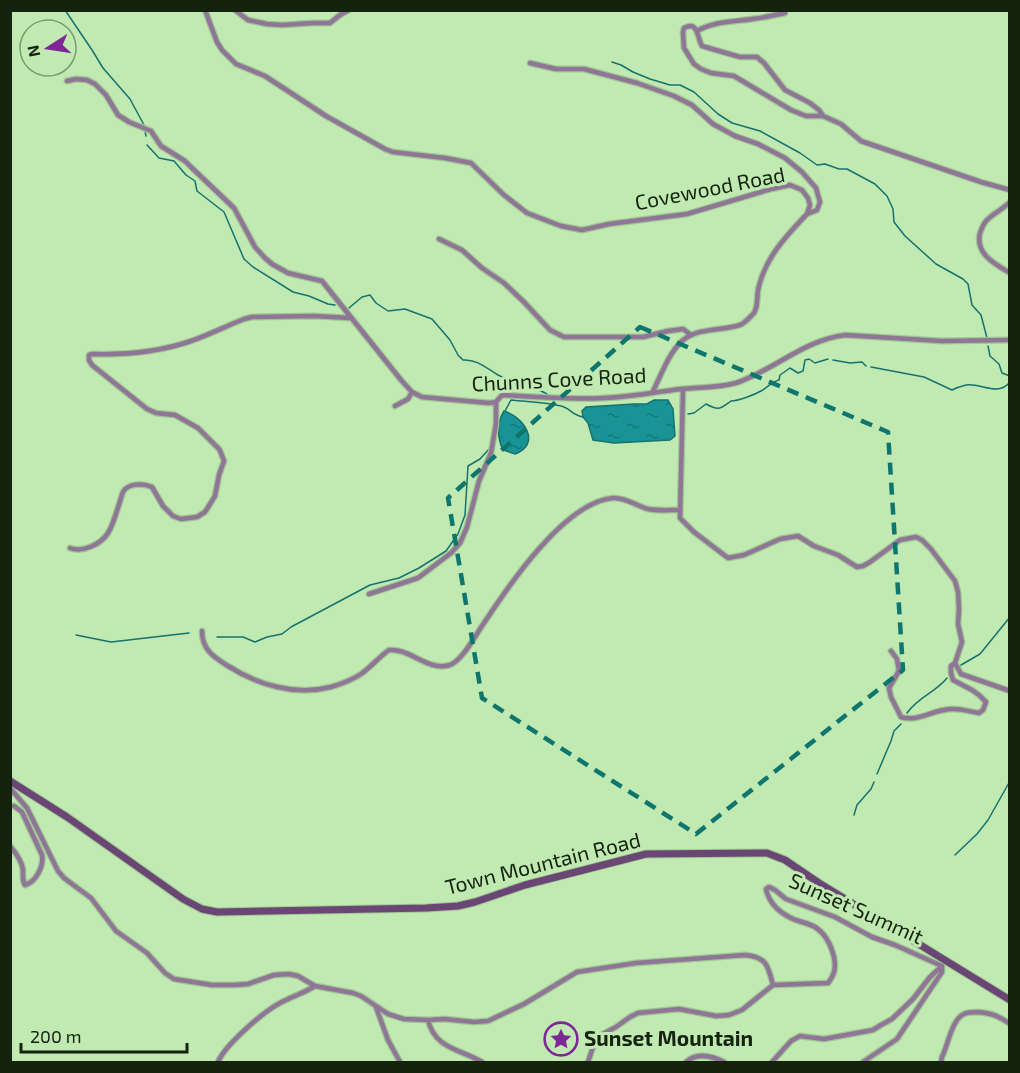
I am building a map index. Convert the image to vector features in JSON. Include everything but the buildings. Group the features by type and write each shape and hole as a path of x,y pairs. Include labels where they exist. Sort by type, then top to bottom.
{"main road":[{"name":"Town Mountain Road","path":"10,781 67,817 183,899 209,911 450,906 475,902 525,885 646,854 760,853 775,855 944,964 1010,1000"}],"street":[{"name":"Covewood Road","path":"205,10 222,51 236,64 265,76 326,116 385,149 471,163 504,195 527,213 561,226 582,230 609,224 687,214 790,185 802,190 808,198 810,205 807,214"},
{"path":"235,10 248,20 282,25 330,23 349,10"},
{"path":"698,31 704,27 736,20 785,14"},
{"path":"823,116 806,116 791,110 734,76 711,73 701,69 694,64 684,48 682,32 684,28 693,26 698,31 698,40 702,46 740,57 757,57 785,90 810,104 823,116 842,124 861,141 1010,190"},
{"path":"530,63 556,69 584,69 675,96 692,105 712,124 785,158 816,188 820,202 817,210 807,214 770,257 758,287 757,306 753,313 742,325 715,328 684,339 674,350 652,393"},
{"path":"67,81 87,80 95,84 106,95 118,115 151,131 161,146 185,161 234,208 255,247 272,264 288,273 322,281 412,392 408,399 395,406"},
{"path":"1010,202 983,224 979,241 988,258 1010,273"},
{"path":"439,239 462,250 504,283 550,330 564,337 643,337 683,329 691,335"},
{"path":"70,548 76,550 88,548 107,535 123,492 129,486 152,487 163,506 177,518 189,519 202,515 214,496 224,461 219,449 198,428 175,415 156,413 144,407 92,365 89,355 166,349 252,317 350,318"},
{"name":"Chunns Cove Road","path":"412,392 431,398 480,403 496,402 502,395 604,398 724,386 751,376 805,347 835,336 853,334 942,341 1010,340"},
{"path":"682,389 680,518 728,558 744,555 780,539 798,537 838,555 857,567 870,562 900,540 916,537 922,540 954,581 959,595 958,624 962,642 955,663 951,666 953,680 979,695 986,702 983,710 979,713 957,709 944,710 927,716 907,719 901,717 889,688 899,671 897,659 891,651"},
{"path":"369,594 418,578 451,553 460,543 467,527 479,481 491,453 496,424 496,402"},
{"path":"202,631 202,640 206,648 215,657 242,674 261,683 296,690 330,687 348,681 389,650 399,650 435,665 448,665 454,663 465,651 526,564 574,514 612,498 650,509 680,510"},
{"path":"955,663 961,674 1010,691"},
{"path":"10,788 27,808 58,871 64,878 91,898 116,931 151,957 170,977 179,981 234,985 248,984 274,975 289,974 298,976 315,987 353,993 388,1014 404,1019 444,1019 474,1023 488,1022 524,1004 577,972 636,963 745,955 757,956 768,968 773,985 742,1010 729,1015 716,1016 679,1009 638,1013 599,1036 588,1062"},
{"path":"10,846 18,855 23,866 22,882 29,885 43,861 22,812 13,809 18,798"},
{"name":"Sunset Summit","path":"773,985 828,983 834,976 836,966 830,943 823,934 814,926 782,912 769,900 766,889 769,887 786,899 835,917 872,937 944,964"},
{"path":"772,1062 791,1041 800,1036 824,1039 873,1030 892,1019 914,999 930,977 944,964"},
{"path":"863,1062 897,1039 942,972 944,964"},
{"path":"218,1062 225,1050 269,1010 315,987"},
{"path":"375,1006 388,1040 400,1062"},
{"path":"941,1062 956,1022 962,1014 988,1013 1010,1024"},
{"path":"428,1020 443,1045 482,1062"},
{"path":"686,1062 706,1056 724,1062"}],"highlighted area":[{"path":"640,327 888,432 903,670 696,834 482,698 448,498"}],"water":[{"path":"654,400 668,400 673,409 675,436 670,440 614,443 593,440 588,423 583,417 582,411 586,407 647,404"},
{"path":"504,411 518,419 529,438 523,450 515,454 503,450 500,440 499,425"}],"waterway":[{"path":"65,10 103,68 130,99 144,125"},
{"path":"612,62 650,79 670,85 680,85 694,92 718,114 732,123 760,131 817,165 825,164 847,169 875,184 887,196 893,209 894,222 905,236 936,264 968,284 972,305 981,315 987,338"},
{"path":"145,131 146,136"},
{"path":"147,145 159,158 174,161 186,175 195,181 197,191 224,212 244,259 253,267 293,292 335,305"},
{"path":"349,308 362,297 370,295 376,303 388,311 405,309 432,319 463,360 477,362 504,378 547,394"},
{"path":"988,346 990,356 999,364 1002,373 1010,376"},
{"path":"688,414 694,413 706,404 719,408 731,401 758,393 779,380 780,375 790,368 798,373 803,371 805,360 809,359 815,363 828,359"},
{"path":"833,360 850,363 862,362 866,366"},
{"path":"871,367 924,377 952,390 966,385 1000,389 1010,382"},
{"path":"505,411 511,400 561,406 583,417"},
{"path":"217,637 243,637 255,642 282,634 370,585 399,578 446,551 458,534 465,515 468,466 480,459 490,448"},
{"path":"961,665 980,654 1010,617"},
{"path":"76,635 111,642 189,633"},
{"path":"907,713 947,678"},
{"path":"877,774 894,731 901,724"},
{"path":"955,855 988,820 1010,781"},
{"path":"854,815 857,805 874,782"}],"place":[{"name":"Sunset Mountain","path":"561,1039"}]}
